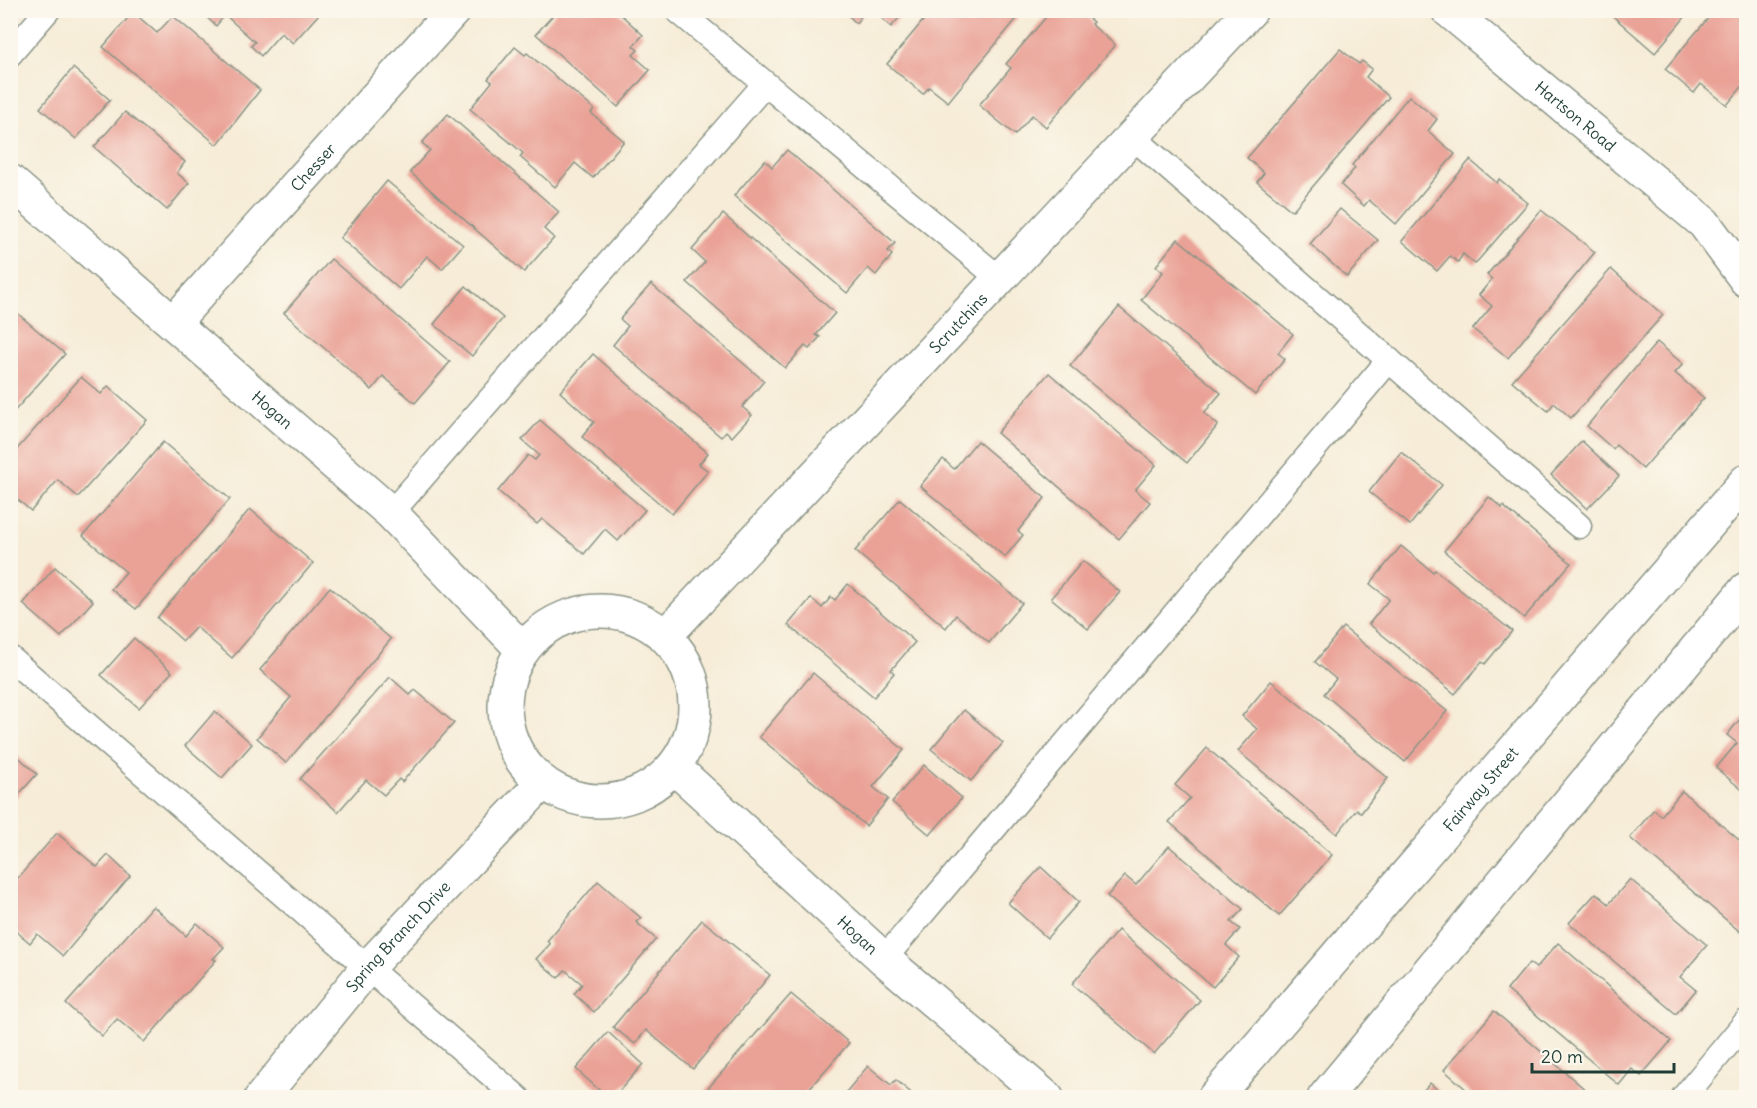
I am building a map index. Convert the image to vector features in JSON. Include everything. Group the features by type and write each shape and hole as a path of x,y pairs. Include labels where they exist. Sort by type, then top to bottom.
{"street":[{"name":"Chesser","path":"174,322 454,10"},
{"name":"Scrutchins","path":"665,636 1251,10"},
{"name":"Hartson Road","path":"1448,10 1704,223 1746,280"},
{"name":"Hogan","path":"10,181 391,513 523,650"},
{"name":"Hartson Road","path":"1704,223 1746,243"},
{"name":"Fairway Street","path":"1214,1098 1746,481"},
{"path":"1324,1098 1746,589"},
{"path":"607,610 638,618 665,636 683,658 693,685 695,714 688,742 674,767 652,786 625,798 596,801 568,796 543,782 522,760 510,735 505,705 509,677 523,650 546,628 555,623 574,614 607,610"},
{"name":"Hogan","path":"674,767 884,959 1047,1098"},
{"name":"Spring Branch Drive","path":"261,1098 367,968 543,782"}],"lane":[{"path":"10,54 48,10"},
{"path":"676,10 1000,279"},
{"path":"391,513 765,84"},
{"path":"1133,136 1579,526"},
{"path":"884,959 1389,360"},
{"path":"10,658 518,1098"},
{"path":"1683,1098 1746,1022"}],"building":[{"path":"199,10 314,10 319,14 293,43 281,33 261,56 251,46 255,42 225,15 216,26"},
{"path":"553,10 616,10 643,35 633,46 638,50 633,55 650,70 618,107 536,34 555,13"},
{"path":"843,10 866,10 856,23"},
{"path":"873,10 906,10 891,27"},
{"path":"932,10 1024,10 948,102 929,87 923,94 887,64"},
{"path":"1052,10 1079,10 1115,45 1046,127 1032,115 1015,135 979,105 1011,68 1006,64"},
{"path":"1606,10 1691,10 1655,53"},
{"path":"1715,10 1746,10 1746,82 1727,105 1701,84 1694,93 1665,69"},
{"path":"133,12 157,33 173,16 260,90 217,145 103,47"},
{"path":"515,47 525,55 527,53 594,109 591,113 624,141 593,178 575,163 555,187 520,157 523,153 470,109 492,82 488,79"},
{"path":"1340,49 1359,64 1362,61 1372,69 1366,77 1389,97 1292,211 1257,182 1264,173 1247,158"},
{"path":"73,68 110,100 76,139 40,108"},
{"path":"1409,96 1437,119 1428,131 1455,154 1396,224 1369,200 1364,206 1341,185 1355,168 1352,165"},
{"path":"125,112 185,162 177,173 189,183 167,210 94,147"},
{"path":"448,114 559,212 544,229 554,238 524,272 410,172 430,150 422,143"},
{"path":"787,150 895,243 888,251 892,255 876,275 868,268 847,293 734,196 765,160 772,167"},
{"path":"1470,160 1497,183 1499,179 1528,203 1475,264 1463,254 1458,262 1450,256 1437,271 1402,241"},
{"path":"387,181 463,245 442,269 427,256 399,289 340,238"},
{"path":"1340,209 1378,240 1347,277 1310,244"},
{"path":"1541,210 1595,252 1508,358 1473,329 1492,306 1479,295 1492,279 1487,275"},
{"path":"723,214 835,313 816,335 820,337 809,349 805,346 785,368 687,282 705,262 692,250"},
{"path":"1178,239 1293,334 1278,353 1285,359 1255,395 1141,300 1163,272 1156,266"},
{"path":"331,259 450,362 415,403 383,376 372,390 284,313"},
{"path":"1611,269 1663,315 1571,418 1554,403 1548,411 1512,381"},
{"path":"651,284 764,381 742,407 752,415 732,437 726,431 721,437 613,345 628,326 620,319"},
{"path":"466,286 503,318 472,356 434,324"},
{"path":"10,307 65,354 10,416"},
{"path":"1119,307 1221,393 1204,413 1218,425 1187,463 1070,366"},
{"path":"1657,342 1683,364 1675,373 1704,398 1643,469 1616,445 1613,449 1587,426"},
{"path":"593,354 708,453 699,464 708,471 672,514 582,437 594,422 560,392"},
{"path":"1049,373 1156,465 1135,490 1150,502 1119,539 997,433"},
{"path":"81,377 101,394 108,386 147,420 78,497 58,480 31,511 10,493 10,457"},
{"path":"540,420 645,510 618,541 605,529 584,554 542,519 537,524 498,491 528,455 535,460 539,455 522,440"},
{"path":"977,441 1045,498 1018,531 1023,535 1005,557 920,486 943,459 954,469"},
{"path":"1582,441 1619,476 1587,509 1551,475"},
{"path":"163,442 230,499 136,609 111,589 126,572 83,536"},
{"path":"1401,452 1442,485 1410,525 1369,492"},
{"path":"1489,497 1571,563 1524,618 1444,551"},
{"path":"900,499 1022,603 989,643 956,615 946,628 855,551"},
{"path":"250,509 313,563 232,658 196,627 183,641 157,618"},
{"path":"1401,546 1512,631 1485,664 1482,662 1455,694 1369,624 1389,599 1370,584"},
{"path":"1083,561 1120,592 1088,629 1051,598"},
{"path":"55,567 93,601 61,637 23,604"},
{"path":"848,584 915,642 891,670 894,673 874,697 788,625 811,598 822,608 831,597 835,600"},
{"path":"330,587 391,639 286,763 257,738 291,697 260,670"},
{"path":"1343,627 1447,711 1405,762 1324,694 1336,679 1315,662"},
{"path":"134,638 172,672 139,708 101,675"},
{"path":"813,673 904,750 873,787 888,799 866,826 759,737"},
{"path":"390,677 410,695 415,690 454,723 402,782 399,779 384,795 366,780 338,812 300,779"},
{"path":"1271,681 1388,778 1361,813 1357,809 1337,834 1238,751 1257,729 1242,716"},
{"path":"964,710 1003,743 971,781 931,749"},
{"path":"215,711 252,744 222,778 185,746"},
{"path":"1746,712 1746,793 1716,768 1737,743 1727,735"},
{"path":"1207,748 1332,855 1279,916 1169,822 1190,798 1175,785"},
{"path":"13,752 37,774 10,804 10,755"},
{"path":"924,765 962,798 930,835 892,802"},
{"path":"1682,791 1746,846 1746,931 1744,935 1630,838 1654,809 1661,816"},
{"path":"57,833 97,867 108,855 130,876 63,956 37,934 30,943 17,932 10,940 10,887"},
{"path":"1169,846 1243,909 1231,922 1240,929 1226,945 1239,957 1213,987 1107,896 1125,876 1136,885"},
{"path":"1041,867 1079,902 1047,938 1008,903"},
{"path":"1630,879 1707,945 1680,977 1696,990 1676,1014 1569,923 1596,893 1609,904"},
{"path":"598,881 641,918 636,922 656,939 594,1012 574,994 582,984 565,970 558,978 536,959 550,944 547,941"},
{"path":"153,906 186,936 197,923 224,947 213,959 216,960 144,1042 117,1019 102,1036 66,1004"},
{"path":"702,920 770,975 693,1069 646,1030 635,1044 613,1027"},
{"path":"1118,930 1200,1000 1154,1054 1072,984"},
{"path":"1558,943 1671,1041 1641,1076 1632,1069 1619,1085 1507,990 1529,963 1536,968"},
{"path":"791,994 849,1043 801,1098 767,1098 764,1095 762,1098 705,1098 702,1095"},
{"path":"1494,1011 1595,1098 1476,1098 1444,1070"},
{"path":"608,1032 643,1064 613,1098 608,1098 576,1069"},
{"path":"868,1066 891,1085 896,1080 917,1098 841,1098"},
{"path":"1430,1083 1447,1098 1417,1098"}]}
